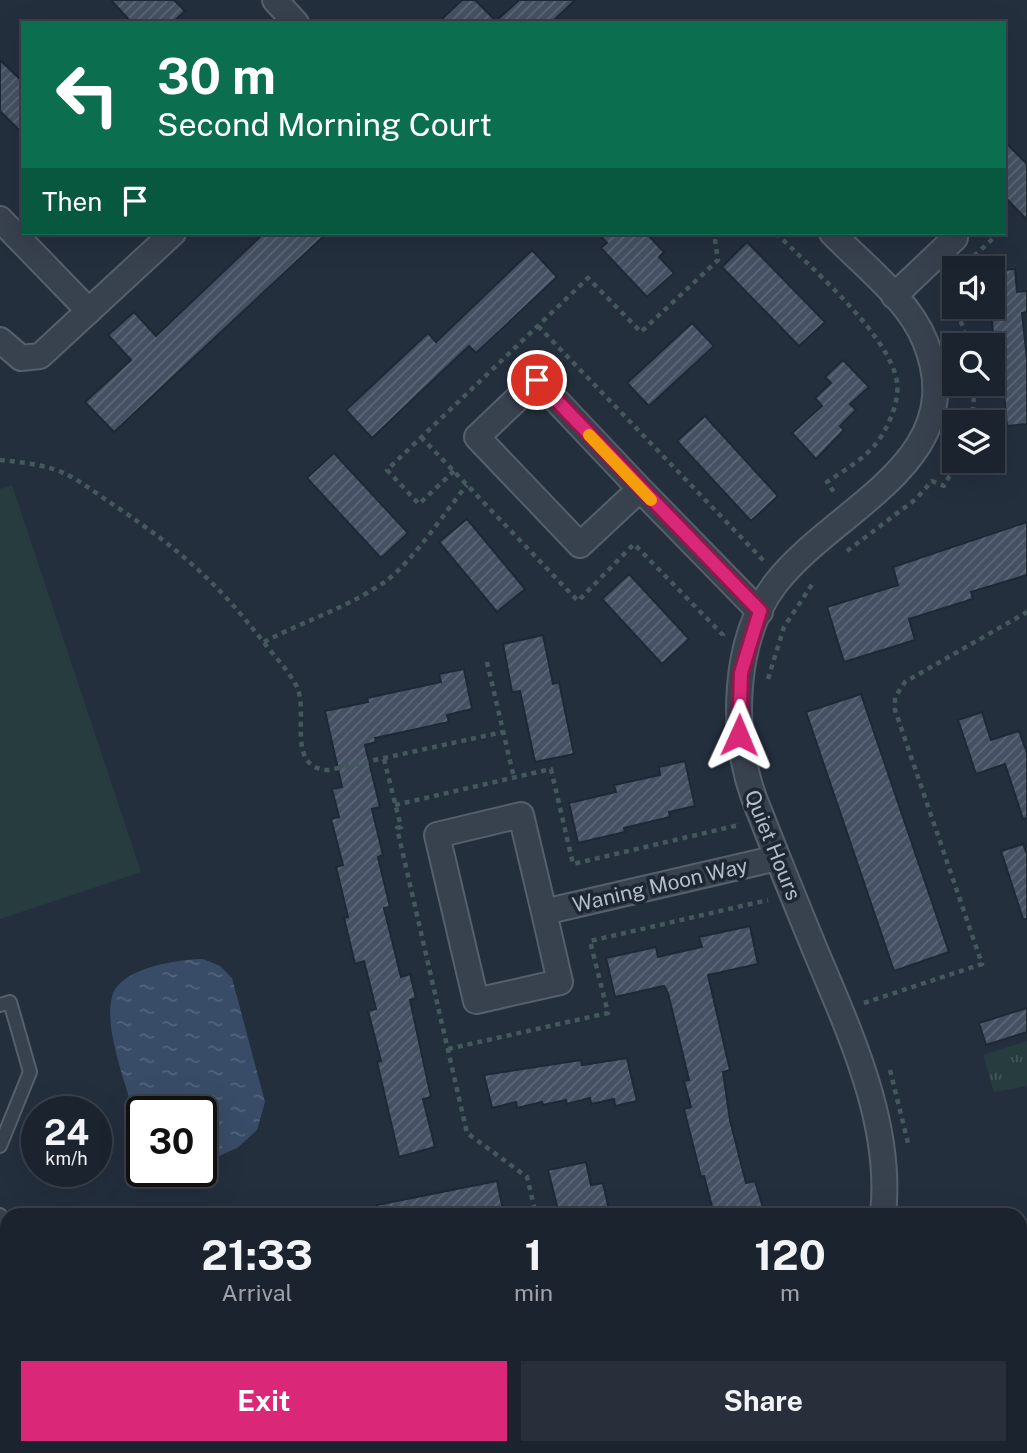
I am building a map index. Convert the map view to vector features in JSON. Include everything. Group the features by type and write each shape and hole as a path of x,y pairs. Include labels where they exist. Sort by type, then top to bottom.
{"street":[{"path":"275,0 294,21"},
{"path":"0,219 89,311"},
{"path":"0,340 13,354 32,359 40,356 171,235"},
{"name":"Quiet Hours","path":"834,235 913,318 925,340 937,388 934,416 922,444 903,468 792,563 774,586 753,604 741,673 739,735 743,765 777,858 855,1048 873,1112 882,1161 883,1208"},
{"path":"894,296 955,238 952,235"},
{"path":"640,489 580,545 477,437 537,380 753,604"},
{"name":"Waning Moon Way","path":"521,815 544,912 560,982 476,1002 437,835 521,815"},
{"name":"Waning Moon Way","path":"544,912 777,858"}],"lane":[{"path":"0,1005 9,1002 30,1072 0,1146"}],"path":[{"path":"778,235 870,329 891,363 897,385 892,410 883,433 865,455 827,482 836,495 825,502"},
{"path":"973,256 997,235"},
{"path":"538,326 764,561"},
{"path":"421,437 578,601 634,544 723,635 721,647"},
{"path":"0,460 66,474 163,537 228,597 292,677 300,694 301,742 305,758 311,765 329,771 503,732"},
{"path":"841,556 902,511 932,481 944,486 951,473"},
{"path":"264,642 362,596 388,579 405,563 467,485"},
{"path":"719,632 735,623 753,604 764,561 771,553"},
{"path":"767,683 784,628 821,574"},
{"path":"863,1004 982,964 895,710 895,697 905,682 1027,611"},
{"path":"487,662 514,778"},
{"path":"384,759 401,827 397,828 467,1133 527,1177 535,1208"},
{"path":"396,805 551,769 573,864 738,825 735,814"},
{"path":"448,1049 608,1013 590,941 768,900"},
{"path":"858,991 866,1012"},
{"path":"886,1063 900,1102 909,1154"}],"green space":[{"path":"12,485 141,872 0,919 0,489"},
{"path":"1027,1041 1027,1086 994,1092 983,1055"}],"water":[{"path":"203,959 220,966 232,978 265,1102 257,1130 237,1148 217,1157 217,1096 129,1096 113,1039 110,1010 117,987 138,972 180,961"}],"building":[{"path":"111,0 174,0 185,11 174,21 130,21"},
{"path":"462,0 475,0 496,21 440,21"},
{"path":"519,0 575,0 553,21 496,21"},
{"path":"0,60 21,80 21,132 0,111"},
{"path":"1006,143 1027,164 1027,220 1006,198"},
{"path":"262,235 325,235 114,432 85,402 131,360 108,335 134,312 156,336"},
{"path":"600,235 648,235 664,252 659,257 674,273 647,297 601,248 607,243"},
{"path":"747,242 825,322 799,346 722,267"},
{"path":"532,250 557,277 476,353 469,346 372,438 346,410 428,333 436,342"},
{"path":"1015,269 1017,292 1027,291 1027,312 1022,313 1027,359 1027,424 1007,426 1005,333 993,333 992,322 992,319 1005,319 1005,270"},
{"path":"692,323 714,346 649,406 627,383"},
{"path":"843,360 869,387 850,404 856,410 840,426 844,430 816,459 792,433 822,406 815,398 831,383 825,377"},
{"path":"705,416 778,496 751,521 677,441"},
{"path":"334,453 408,533 381,558 307,478"},
{"path":"467,519 525,589 497,612 439,542"},
{"path":"1027,522 1027,575 971,592 973,599 909,619 915,640 844,662 827,607 898,585 893,567"},
{"path":"629,574 689,639 662,664 602,599"},
{"path":"543,635 553,684 559,682 574,754 535,762 520,691 512,692 503,644"},
{"path":"464,669 472,709 447,715 449,722 375,738 376,742 365,745 380,807 372,809 383,855 378,857 390,907 384,908 401,977 410,974 416,998 410,1000 431,1097 423,1099 435,1147 399,1157 377,1062 381,1061 368,1011 376,1009 364,961 355,964 344,918 348,917 336,867 343,865 331,819 339,817 332,789 342,787 325,711 368,702 367,698 441,682 439,674"},
{"path":"861,694 949,952 894,971 806,712"},
{"path":"982,712 991,740 1019,731 1027,753 1027,818 1023,819 1005,764 976,774 958,720"},
{"path":"685,761 695,806 669,812 670,817 624,828 625,832 578,843 569,803 616,792 614,785 660,775 659,767"},
{"path":"1023,844 1027,854 1027,919 1023,919 1001,851"},
{"path":"750,926 758,964 708,975 730,1070 723,1072 730,1120 746,1183 755,1181 763,1208 712,1208 704,1176 701,1177 684,1109 691,1107 684,1081 689,1080 664,986 615,997 606,958 656,947 658,957 702,947 699,937"},
{"path":"1027,1008 1027,1032 986,1045 979,1023"},
{"path":"627,1058 637,1101 615,1106 614,1099 591,1104 590,1098 567,1104 566,1100 517,1108 516,1102 492,1108 484,1075 581,1060 582,1065"},
{"path":"586,1162 591,1185 603,1183 609,1208 558,1208 548,1170"},
{"path":"497,1181 503,1208 377,1208 377,1205"}],"slow traffic":[{"path":"589,435 651,500"}],"route":[{"path":"537,380 760,611 741,673 739,735"}]}
